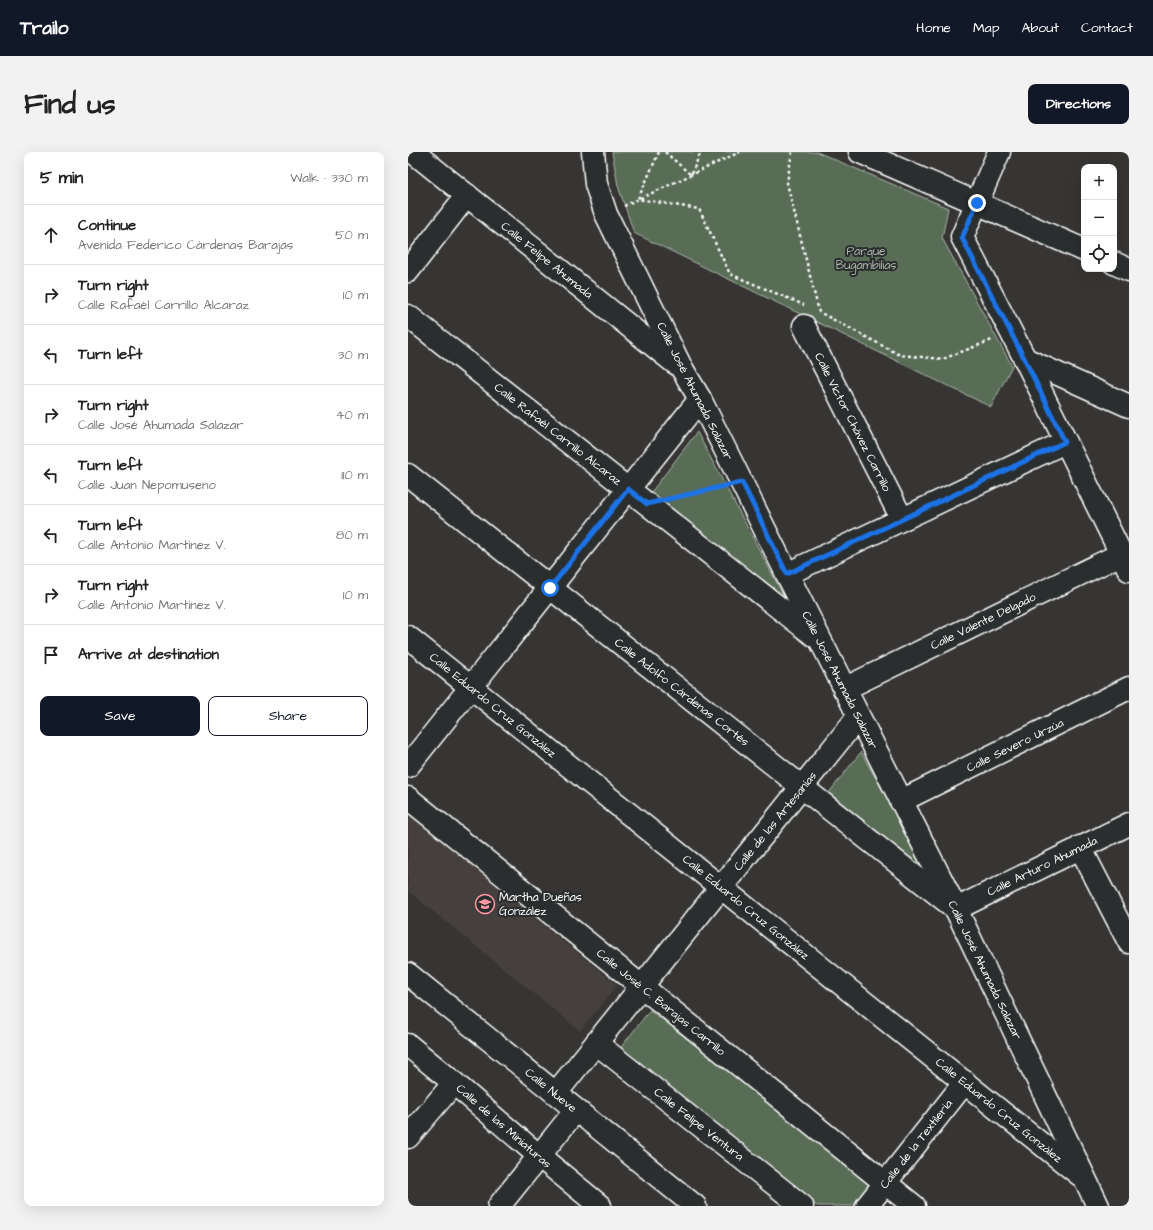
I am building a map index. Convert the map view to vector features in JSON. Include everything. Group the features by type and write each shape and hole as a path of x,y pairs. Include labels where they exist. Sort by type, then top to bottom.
{"street":[{"name":"Calle Felipe Ahumada","path":"413,152 681,367"},
{"name":"Calle José Ahumada Salazar","path":"592,152 596,184 606,214 681,367 700,399 858,718 956,909 1098,1206"},
{"path":"860,152 1081,249"},
{"path":"999,152 962,238 1025,360 1125,562"},
{"path":"408,271 467,195"},
{"path":"1117,265 1129,270"},
{"name":"Calle Víctor Chávez Carrillo","path":"810,313 902,519"},
{"name":"Calle Rafaél Carrillo Alcaraz","path":"408,316 821,641"},
{"path":"1025,360 1129,406"},
{"path":"408,766 700,399"},
{"path":"787,574 1065,442"},
{"name":"Calle Adolfo Cárdenas Cortés","path":"408,475 956,909"},
{"name":"Calle Valente Delgado","path":"844,688 1125,562"},
{"name":"Calle Eduardo Cruz González","path":"408,636 1084,1178"},
{"name":"Calle Severo Urzúa","path":"901,801 1129,688"},
{"name":"Calle de las Artesanías","path":"556,1093 858,718"},
{"name":"Calle José C. Barajas Carrillo","path":"408,798 914,1206"},
{"name":"Calle Arturo Ahumada","path":"956,909 1129,824"},
{"path":"1080,848 1129,942"},
{"name":"Calle Nueve","path":"408,974 695,1206"},
{"name":"Calle Felipe Ventura","path":"596,1043 802,1206"},
{"name":"Calle de las Miniaturas","path":"408,1045 600,1206"},
{"name":"Calle de la Textilería","path":"867,1206 965,1082"},
{"path":"408,1138 454,1083"},
{"path":"499,1206 576,1110"}],"path":[{"path":"638,199 659,152"},
{"path":"665,152 691,175"},
{"path":"691,175 701,152"},
{"path":"606,214 740,152"},
{"path":"792,152 787,183 810,313"},
{"path":"638,199 699,208 730,274 810,313 900,354 943,358 1011,333"},
{"path":"647,504 742,482"}],"shaded area":[{"path":"408,814 617,985 580,1031 408,891"}],"green space":[{"name":"Parque Bugambilias","path":"612,152 817,152 948,208 942,238 1012,366 991,407 634,233 618,186"},
{"path":"697,432 789,606 649,495"},
{"path":"861,752 934,881 828,794"},
{"path":"650,1010 871,1182 853,1206 817,1206 618,1051"}],"place":[{"name":"Martha Dueñas González","path":"485,904"}],"route":[{"path":"550,588 628,489 647,504 742,482 787,574 1065,442 1025,360 962,238 977,203"}]}
